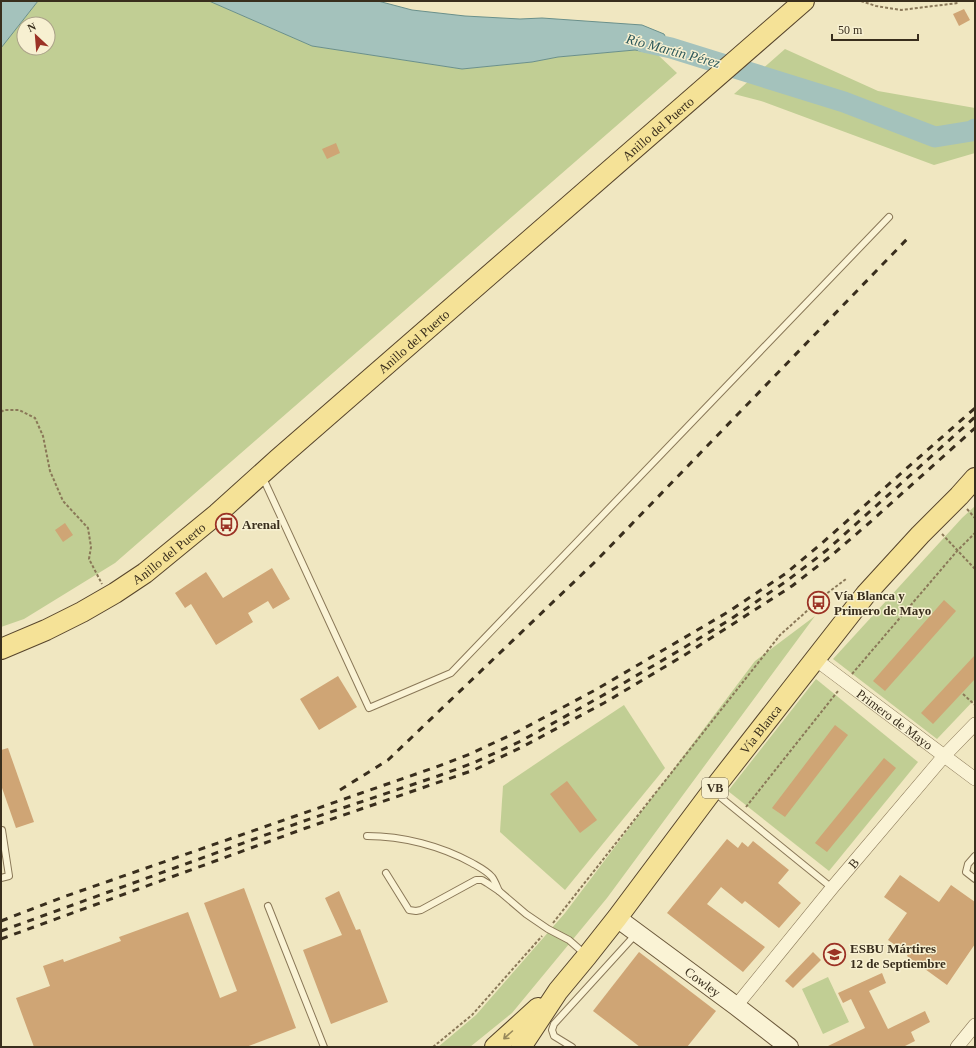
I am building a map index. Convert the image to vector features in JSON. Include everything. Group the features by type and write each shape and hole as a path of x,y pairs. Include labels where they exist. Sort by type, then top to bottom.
{"main road":[{"name":"Anillo del Puerto","path":"1,649 82,612 145,573 217,514 804,1"},
{"name":"Vía Blanca","path":"522,1046 558,991 587,956 712,791 866,594 975,478"},
{"name":"Vía Blanca","path":"495,1047 558,991"}],"street":[{"name":"Primero de Mayo","path":"815,660 975,779"},
{"name":"B","path":"736,1006 832,888 944,756 975,724"},
{"name":"Cowley","path":"616,918 637,932 789,1047"},
{"path":"957,1047 975,1025"}],"lane":[{"path":"261,474 369,708 451,673 889,217"},
{"path":"712,791 832,888"},
{"path":"1,878 9,876 2,830"},
{"path":"367,836 382,836 411,841 438,848 460,857 482,869 492,878 499,891"},
{"path":"975,856 968,864 966,872 975,879"},
{"path":"386,873 410,910 416,911 421,910 476,880 482,880 499,891 526,914 548,929 569,940 587,956"},
{"path":"268,906 324,1047"},
{"path":"572,1047 554,1036 552,1030 554,1024 637,932"}],"path":[{"path":"861,1 876,6 901,10 958,3"},
{"path":"1,412 4,410 19,410 35,418 43,436 50,471 63,501 88,528 92,546 89,559 110,596"},
{"path":"932,523 975,569"},
{"path":"740,814 845,682 957,551 975,533"},
{"path":"433,1047 472,1015 548,929 780,635 826,594 846,580"},
{"path":"963,694 975,705"}],"green space":[{"path":"38,1 209,1 312,46 462,69 532,62 558,57 635,50 657,54 677,73 115,563 24,619 1,627 1,48 16,29 16,56 56,56 56,16 26,16"},
{"path":"785,49 878,91 975,108 975,153 934,165 761,101 734,94"},
{"path":"975,506 975,699 937,739 833,659 962,518"},
{"path":"815,616 607,898 512,1013 470,1047 438,1047 476,1015 565,913 755,661"},
{"path":"816,679 918,762 829,871 728,791"},
{"path":"624,705 665,768 565,890 500,832 503,786"},
{"path":"828,977 849,1022 823,1034 802,989"}],"water":[{"path":"1,1 38,1 26,16 16,16 16,29 1,48"},
{"path":"209,1 378,1 412,10 465,16 520,19 542,18 642,25 664,34 671,48 657,54 635,50 558,57 532,62 462,69 312,46"}],"building":[{"path":"964,9 970,20 959,26 953,14"},
{"path":"336,143 340,153 327,159 322,149"},
{"path":"65,523 73,535 63,542 55,530"},
{"path":"272,568 290,599 273,609 268,601 248,613 253,622 216,645 191,604 185,608 175,593 206,572 223,598"},
{"path":"944,600 956,611 885,691 873,681"},
{"path":"975,655 975,679 933,724 921,713"},
{"path":"338,676 357,707 319,730 300,699"},
{"path":"835,725 848,735 785,817 772,808"},
{"path":"8,748 34,822 16,828 1,785 1,750"},
{"path":"884,758 896,768 827,852 815,843"},
{"path":"567,781 597,820 580,833 550,794"},
{"path":"727,839 738,848 742,842 748,847 753,841 789,870 778,883 801,903 779,928 745,901 742,904 721,887 707,904 765,947 743,972 667,913"},
{"path":"900,875 939,902 951,885 975,902 975,944 947,985 888,940 907,913 884,897"},
{"path":"244,888 296,1028 246,1047 34,1047 16,998 50,986 43,966 63,959 64,962 121,941 119,937 188,912 220,998 237,991 204,903"},
{"path":"339,891 356,930 360,929 388,1002 331,1024 303,950 342,935 325,898"},
{"path":"639,952 716,1011 687,1047 640,1047 593,1011"},
{"path":"813,952 821,960 793,988 785,981"},
{"path":"882,973 886,983 869,991 888,1029 925,1011 930,1022 911,1032 915,1041 903,1047 826,1047 865,1028 851,999 843,1003 838,993"}],"waterway":[{"name":"Río Martín Pérez","path":"644,42 671,48 844,102 935,137 972,131 975,129"}],"railway":[{"path":"340,790 388,760 598,559 909,237"},
{"path":"1,921 66,896 436,767 470,754 517,732 597,689 728,612 785,574 975,408"},
{"path":"1,931 304,821 438,776 473,763 521,741 680,650 731,619 788,580 827,550 975,417"},
{"path":"1,939 306,828 474,770 524,746 604,703 683,656 792,586 832,555 868,524 975,428"}],"place":[{"name":"Arenal","path":"227,524"},
{"name":"Vía Blanca y Primero de Mayo","path":"819,602"},
{"name":"ESBU Mártires 12 de Septiembre","path":"835,955"}]}
